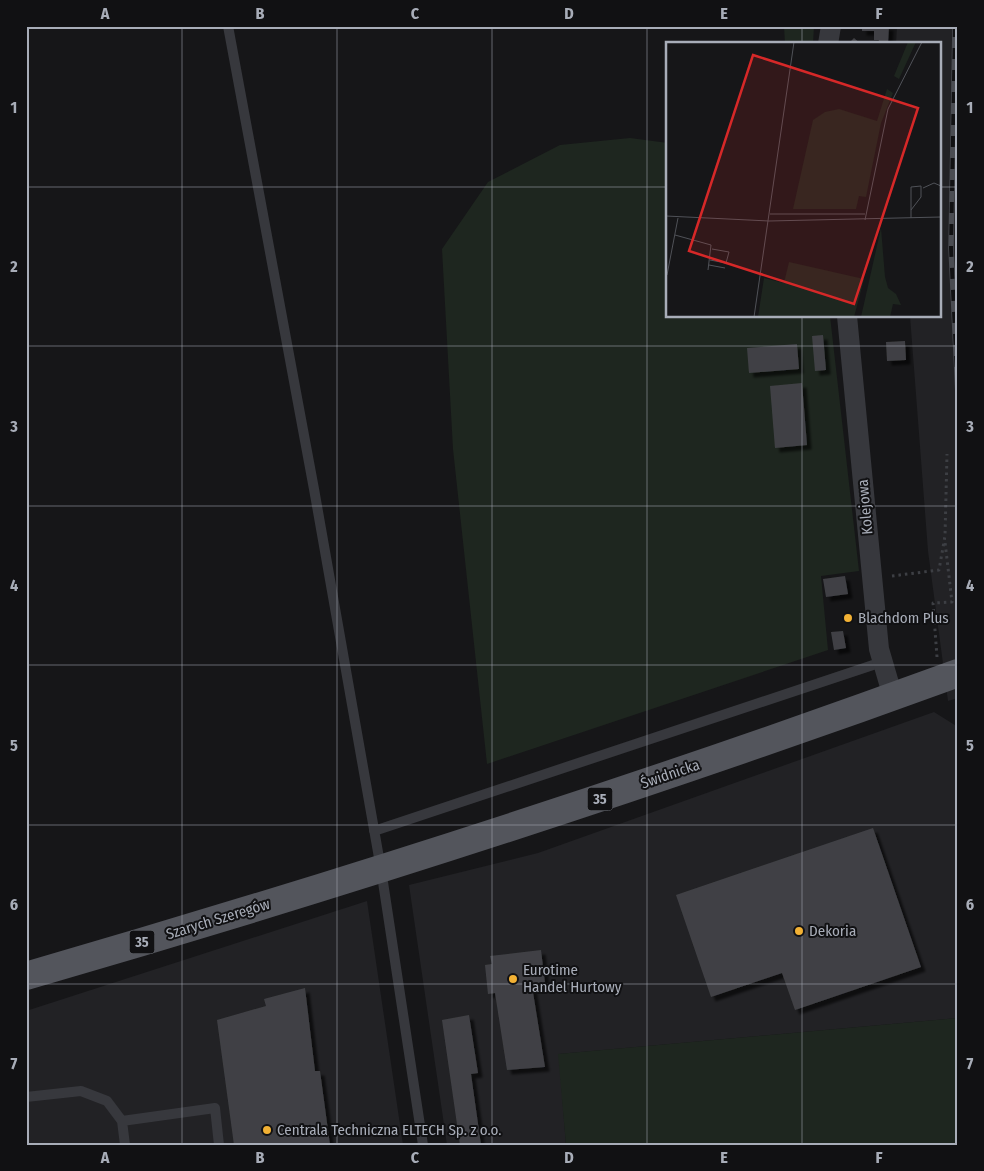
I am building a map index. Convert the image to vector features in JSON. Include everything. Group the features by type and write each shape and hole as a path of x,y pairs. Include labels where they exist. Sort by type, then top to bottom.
{"main road":[{"name":"Świdnicka","path":"381,869 608,796 893,697 951,666"},
{"name":"Szarych Szeregów","path":"26,976 381,869"}],"street":[{"path":"828,42 831,26"},
{"name":"Kolejowa","path":"847,318 879,649 893,697"}],"lane":[{"path":"228,26 314,489 381,869 422,1145"},
{"path":"374,831 882,662"},
{"path":"26,1097 81,1091 108,1101 122,1121 125,1145"},
{"path":"122,1121 214,1108 219,1145"}],"path":[{"path":"947,454 945,536 952,602 933,604 938,661 951,666"},
{"path":"872,578 939,570 945,536"}],"shaded area":[{"path":"784,26 814,26 813,42 785,42"},
{"path":"897,26 958,26 958,698 948,701 928,551 910,318 942,318 942,42 896,42"},
{"path":"630,138 666,143 666,318 830,318 859,571 821,576 828,650 487,764 453,449 442,249 488,182 560,145"},
{"path":"934,712 958,727 958,1018 559,1054 566,1145 447,1145 409,885 538,853"},
{"path":"367,901 403,1145 26,1145 26,1011"},
{"path":"958,1018 958,1145 566,1145 558,1054"}],"building":[{"path":"862,26 889,26 888,42 874,40 874,31 862,31"},
{"path":"854,38 859,42 850,42"},
{"path":"823,335 826,370 815,371 812,336"},
{"path":"905,341 906,360 887,361 886,342"},
{"path":"797,344 799,369 749,373 747,348"},
{"path":"802,383 807,445 775,448 770,386"},
{"path":"845,576 848,594 826,597 823,579"},
{"path":"843,631 846,648 834,650 831,632"},
{"name":"Dekoria","path":"873,828 921,967 795,1010 782,973 711,997 676,895"},
{"path":"541,950 545,983 532,986 545,1067 507,1070 495,993 488,994 485,965 492,964 490,956"},
{"path":"305,988 315,1071 320,1071 330,1145 234,1145 217,1020 266,1006 264,999"},
{"path":"469,1015 478,1073 471,1074 481,1145 460,1145 442,1020"}],"railway":[{"path":"955,26 951,248 958,395"}],"place":[{"name":"Blachdom Plus","path":"848,618"},
{"name":"Dekoria","path":"799,931"},
{"name":"Eurotime Handel Hurtowy","path":"513,979"},
{"name":"Centrala Techniczna ELTECH Sp. z o.o.","path":"267,1130"}]}
